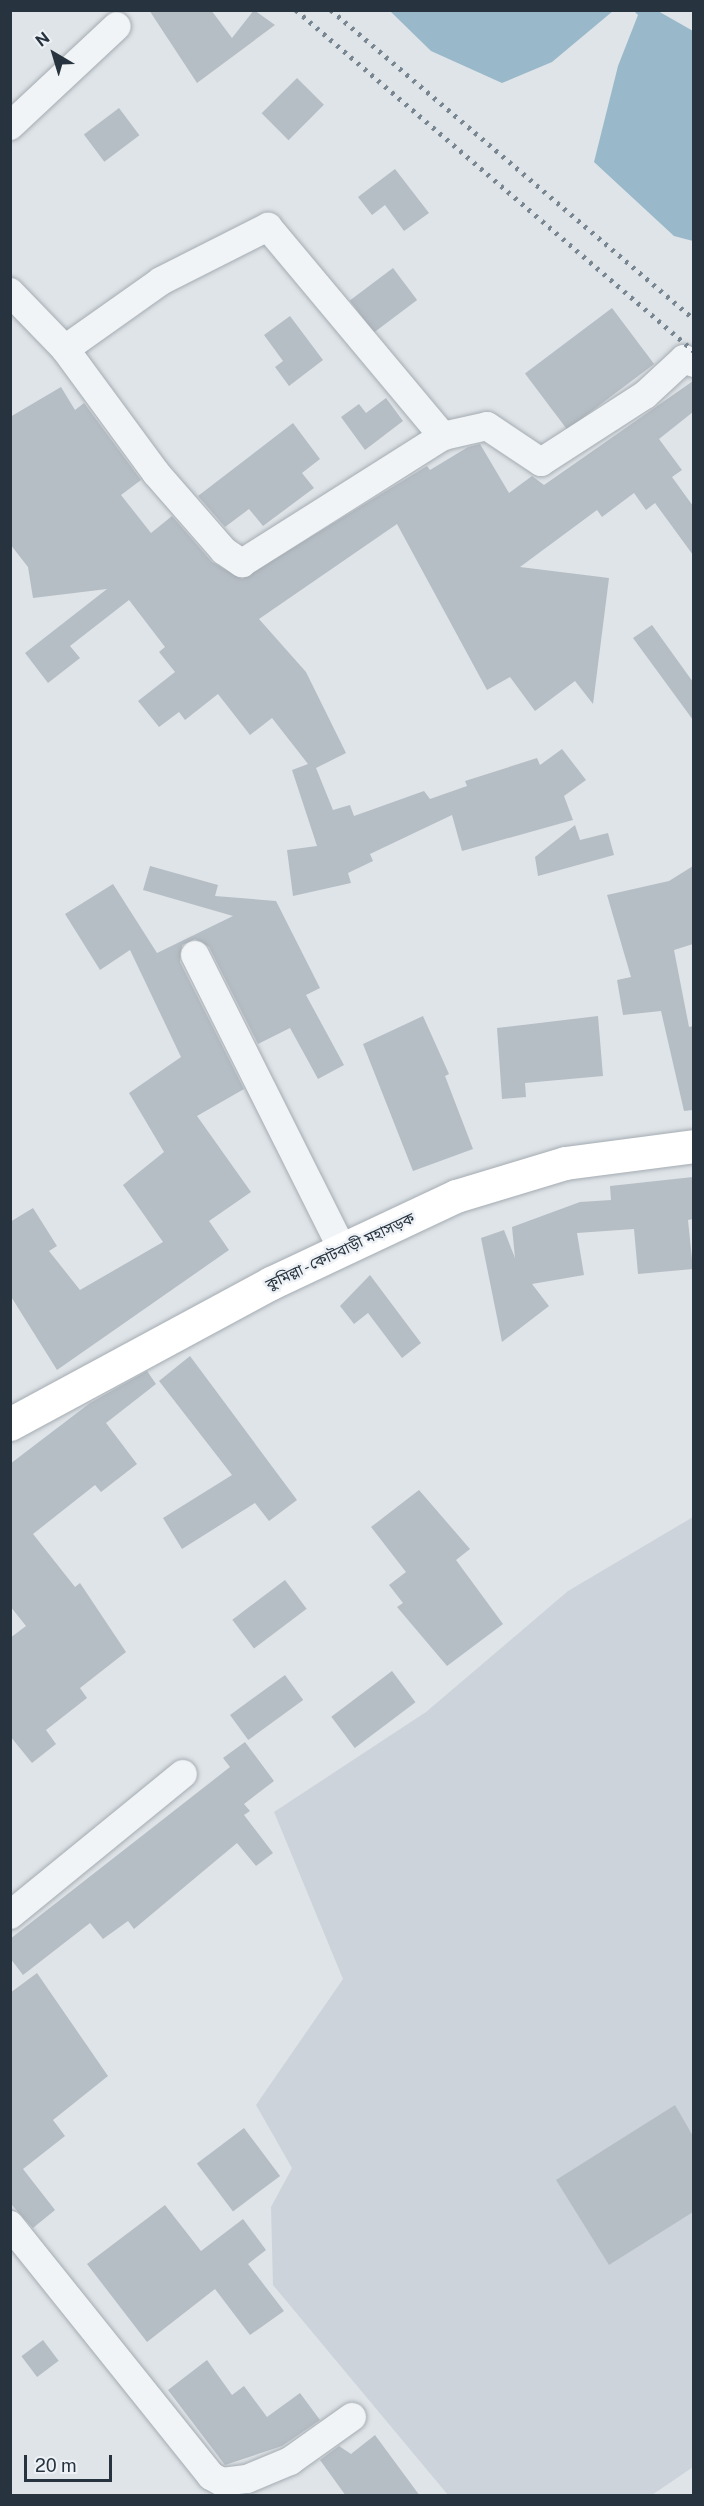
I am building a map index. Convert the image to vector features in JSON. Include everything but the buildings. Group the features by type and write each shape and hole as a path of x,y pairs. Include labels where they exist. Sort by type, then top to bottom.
{"main road":[{"name":"কুমিল্লা - কোটবাড়ী মহাসড়ক","path":"10,1424 342,1250 456,1196 565,1163 693,1146"}],"street":[{"path":"10,126 117,26"},
{"path":"65,349 161,281 268,227 443,436"},
{"path":"10,292 65,349 156,473 224,551 243,562 443,436 487,426 541,462 645,395 684,359 693,363"},
{"path":"195,955 342,1250"},
{"path":"10,1915 183,1774"},
{"path":"10,2225 211,2476 222,2482 247,2479 290,2461 352,2417"}],"shaded area":[{"path":"693,1517 693,2467 652,2495 448,2495 273,2285 271,2207 292,2168 256,2105 343,1979 274,1812 426,1712 568,1591"}],"water":[{"path":"390,11 613,11 552,62 502,83 431,51"},
{"path":"634,11 658,11 693,31 693,241 674,236 594,162 618,66 638,15"}],"railway":[{"path":"296,10 694,351"},
{"path":"331,10 694,319"}]}
